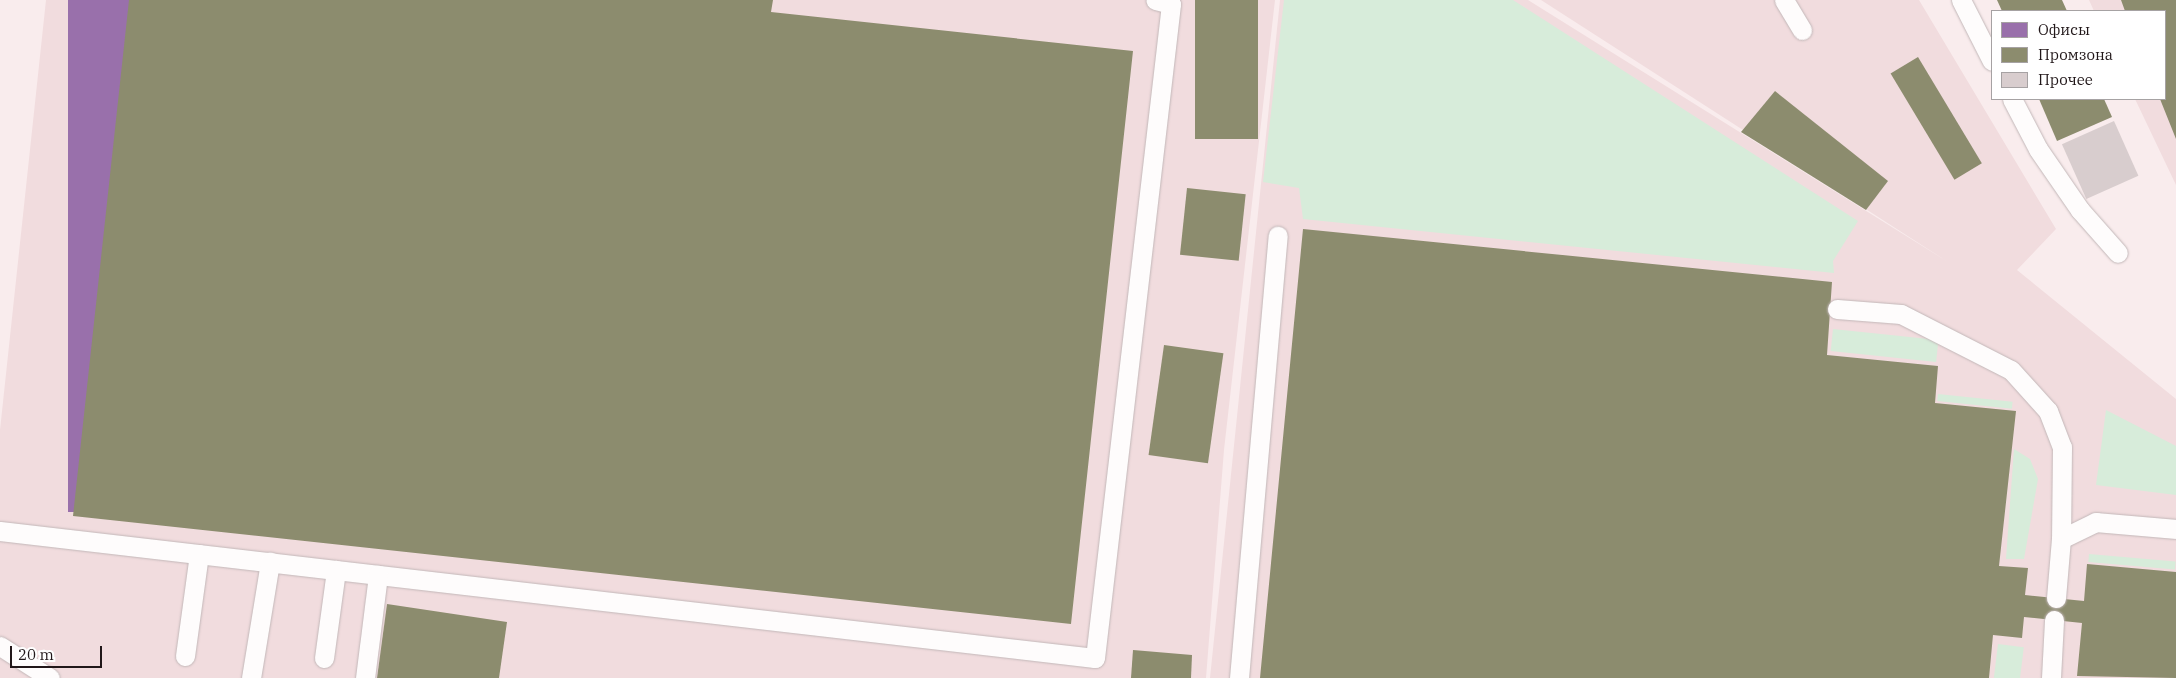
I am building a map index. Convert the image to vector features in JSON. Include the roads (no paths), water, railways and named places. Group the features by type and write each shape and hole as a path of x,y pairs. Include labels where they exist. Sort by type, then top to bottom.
{"lane":[{"path":"0,531 1095,658 1171,4 1155,0"},
{"path":"1784,0 1802,30"},
{"path":"1961,0 1991,59"},
{"path":"2013,100 2038,149 2080,210 2118,253"},
{"path":"1239,678 1278,236"},
{"path":"1837,309 1901,314 2011,370 2048,411 2062,447 2061,538 2056,598"},
{"path":"2061,538 2096,522 2176,529"},
{"path":"186,656 199,554"},
{"path":"251,678 270,562"},
{"path":"324,658 336,570"},
{"path":"365,678 378,575"},
{"path":"2051,678 2054,620"},
{"path":"0,646 50,678"}]}
